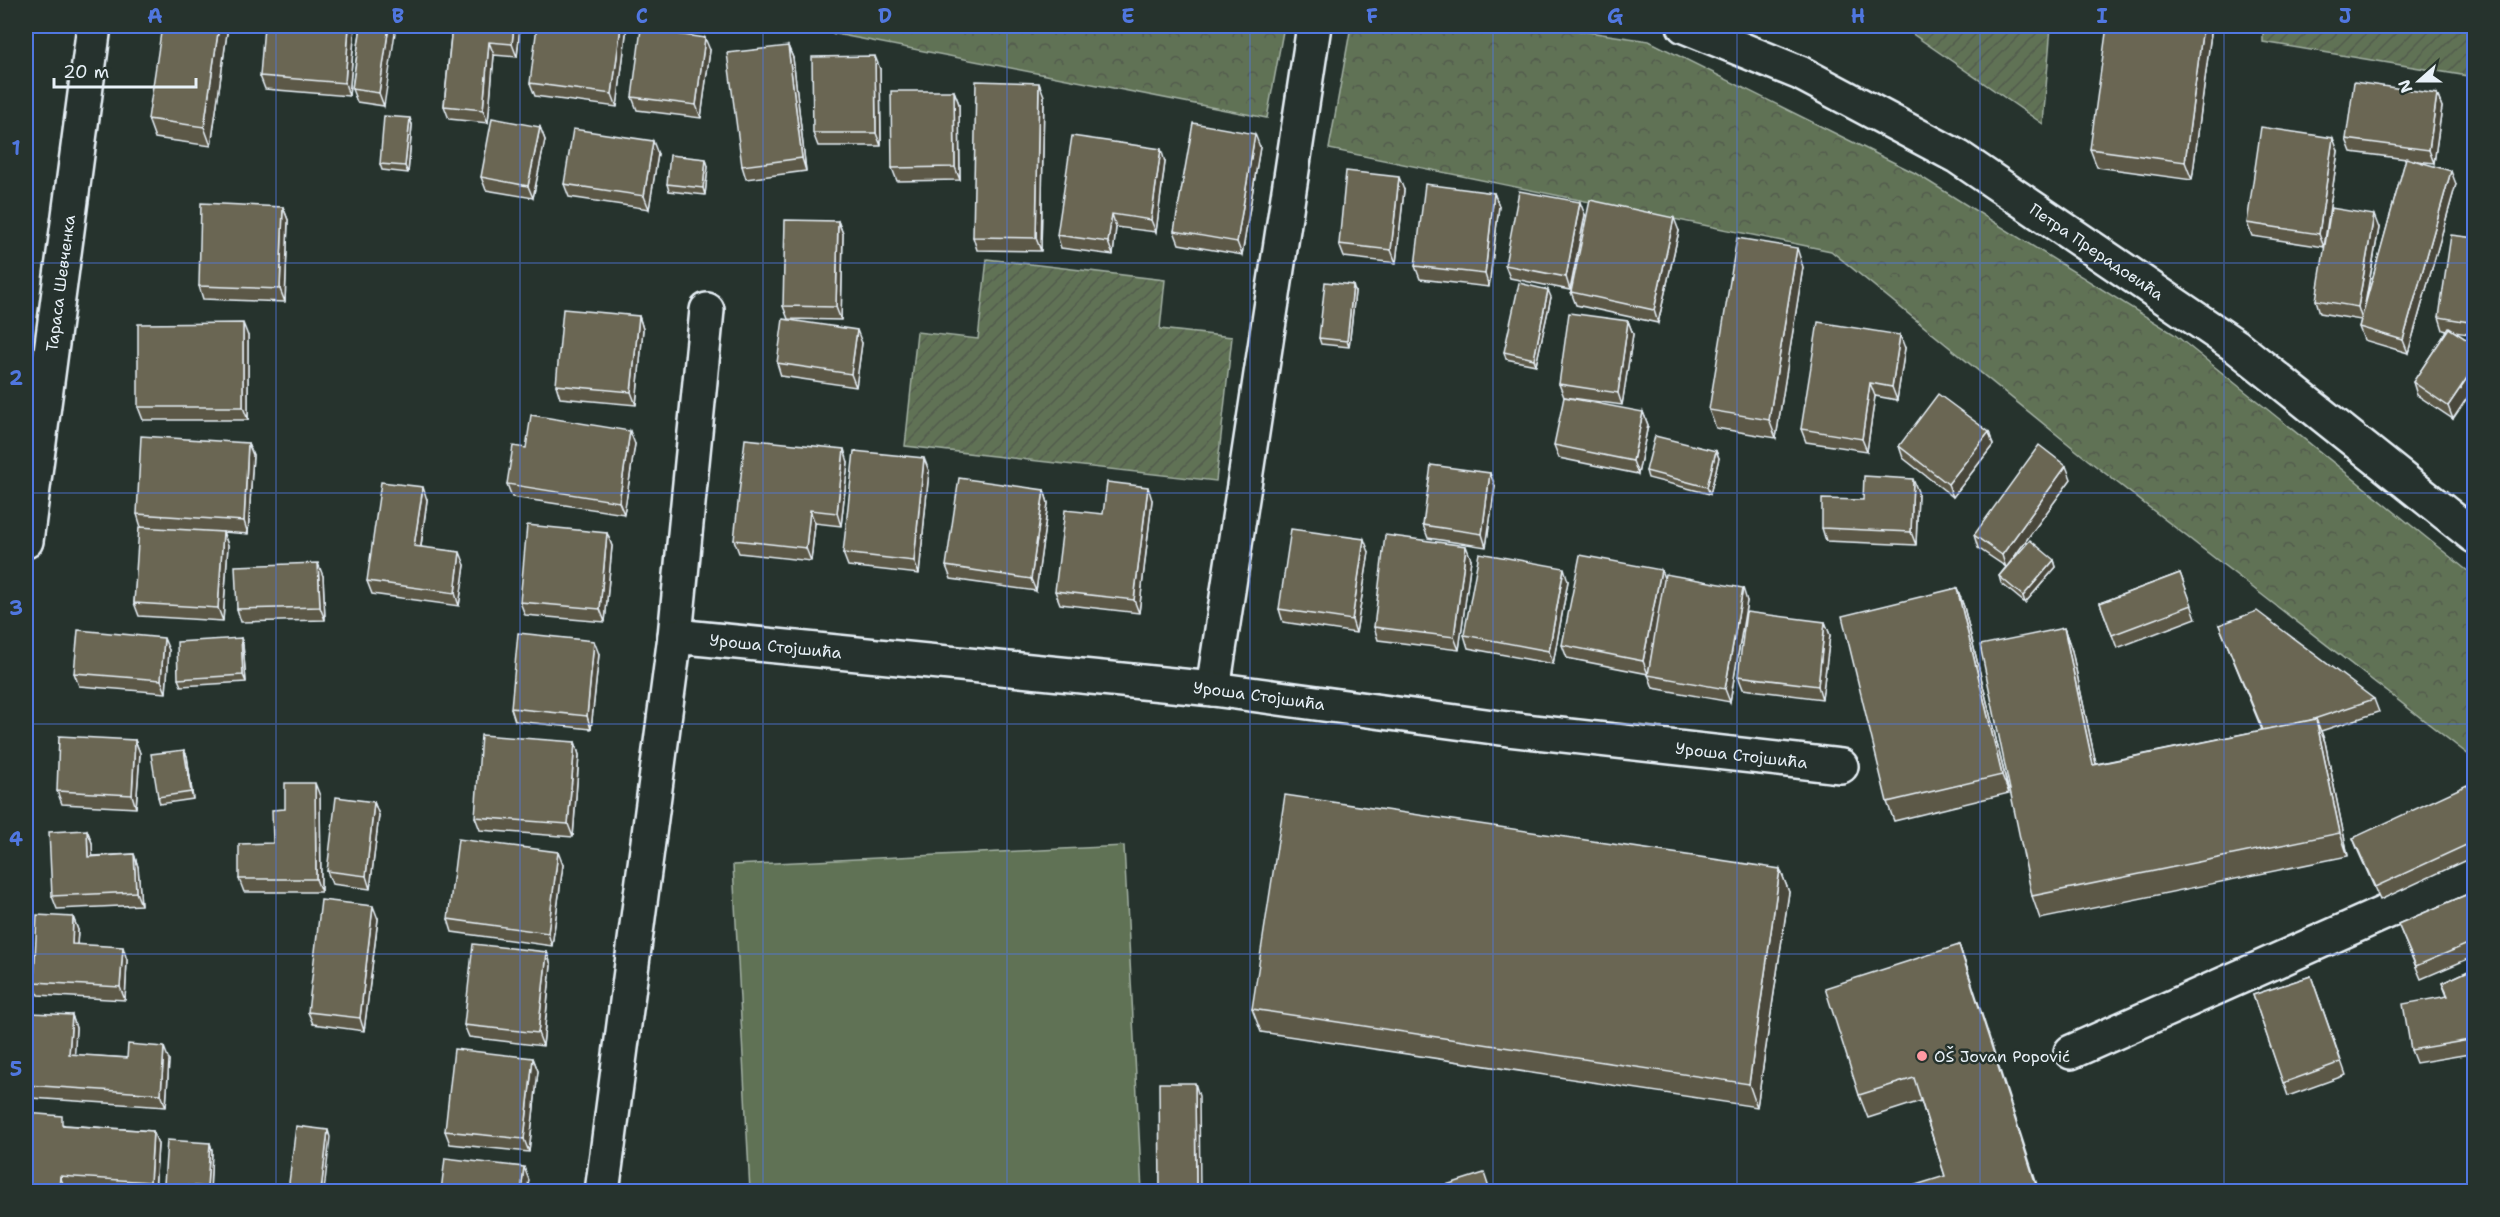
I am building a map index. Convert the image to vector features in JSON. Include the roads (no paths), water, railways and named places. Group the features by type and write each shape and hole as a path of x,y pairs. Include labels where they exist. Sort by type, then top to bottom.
{"street":[{"name":"Тараса Шевченка","path":"26,541 94,26"},
{"path":"1213,688 1314,26"},
{"name":"Петра Прерадовића","path":"1684,26 1800,73 1958,157 2236,346 2475,536"},
{"path":"603,1191 675,636 707,310"},
{"name":"Уроша Стојшића","path":"675,636 1213,688 1508,729 1841,766"},
{"path":"2071,1052 2475,873"}],"place":[{"name":"OŠ Jovan Popović","path":"1922,1056"}]}
